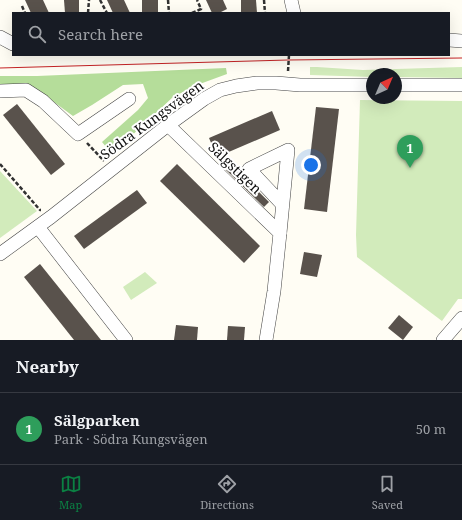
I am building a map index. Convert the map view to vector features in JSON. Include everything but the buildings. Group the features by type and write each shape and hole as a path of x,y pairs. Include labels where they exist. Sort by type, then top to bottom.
{"street":[{"path":"291,0 294,12"},
{"path":"0,37 12,43"},
{"path":"450,40 462,41"},
{"name":"Södra Kungsvägen","path":"0,254 38,227 168,125 204,99 220,90 257,83 300,85 366,85"},
{"path":"402,85 462,85"},
{"path":"0,91 26,90 42,101 78,134 129,99"},
{"name":"Sälgstigen","path":"168,125 280,233"},
{"path":"266,340 274,291 282,204"},
{"path":"38,227 126,340"},
{"path":"443,340 462,318"}],"path":[{"path":"88,12 89,0"},
{"path":"100,0 106,12"},
{"path":"168,0 169,12"},
{"path":"194,12 201,9 197,0"},
{"path":"264,0 265,12"},
{"path":"22,6 25,12"},
{"path":"78,134 112,170"},
{"path":"0,164 40,210 45,209 51,217"}],"green space":[{"path":"310,67 366,70 366,77 310,75"},
{"path":"462,67 462,78 402,77 402,69"},
{"path":"226,68 227,74 197,85 173,97 112,154 102,142 138,110 148,98 143,84 123,85 73,116 32,86 0,86 0,76 37,76"},
{"path":"360,100 366,100 366,104 402,104 402,100 462,101 462,299 458,299 442,321 357,257 356,235"},
{"path":"0,171 37,211 0,238"},
{"path":"145,272 157,283 131,300 123,287"}],"tram line":[{"path":"0,68 288,60 462,58"}],"place":[{"name":"Sälgparken","path":"410,168"}]}
